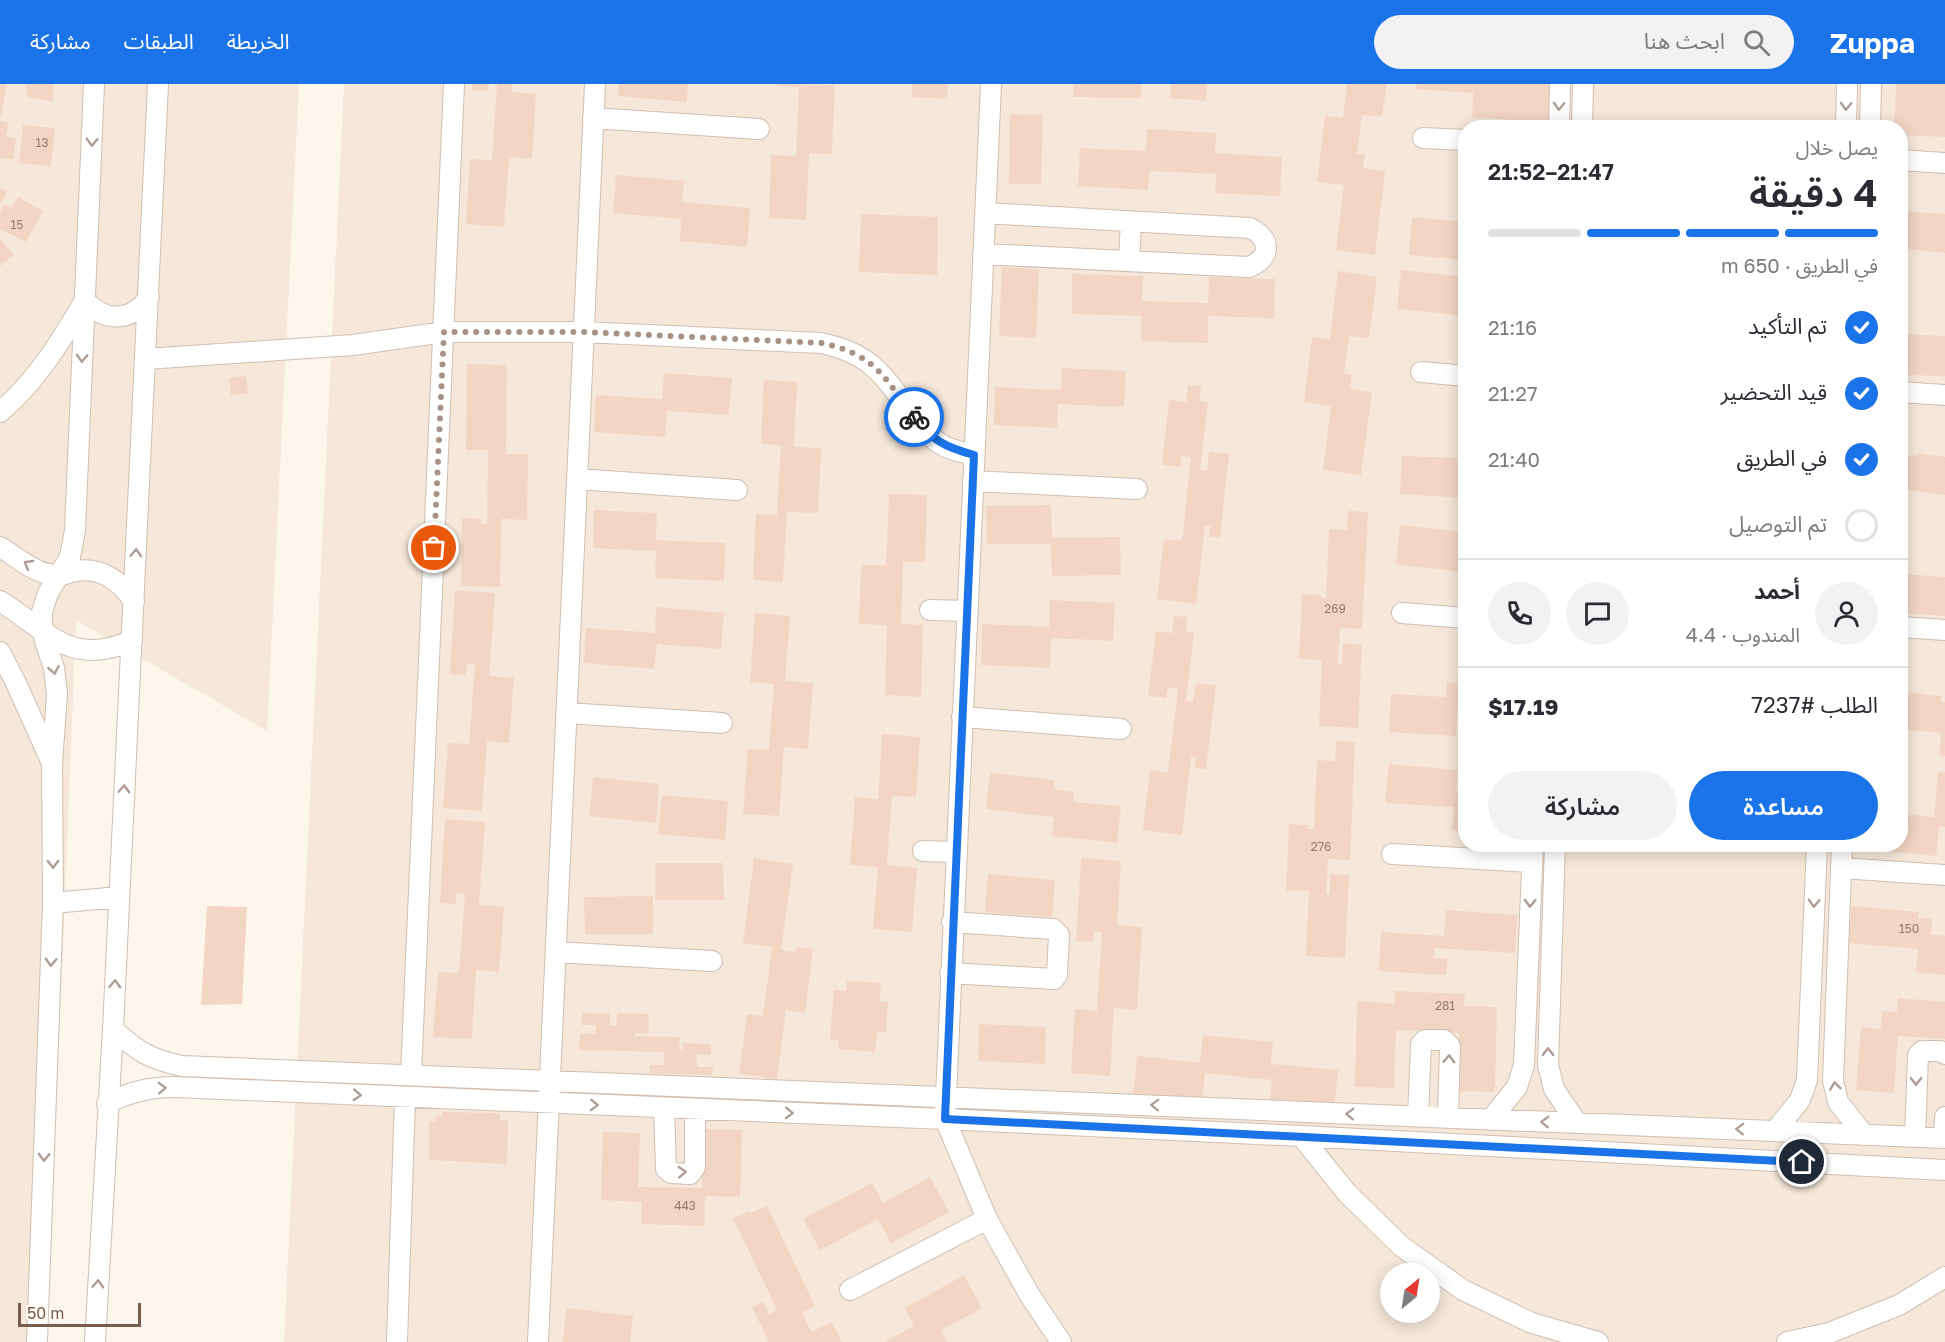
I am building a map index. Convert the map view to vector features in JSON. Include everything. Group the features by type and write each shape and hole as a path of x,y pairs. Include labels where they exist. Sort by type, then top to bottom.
{"street":[{"path":"37,1342 53,903 52,764 57,694 57,681 43,631 42,612 48,593 70,557 75,530 94,84"},
{"path":"95,1342 134,602 158,84"},
{"path":"411,1075 454,84"},
{"path":"538,1342 595,84"},
{"path":"991,84 955,852 945,1119 987,1219 1029,1294 1061,1342"},
{"path":"1559,120 1560,84"},
{"path":"1582,120 1583,84"},
{"path":"1846,120 1847,84"},
{"path":"1870,120 1871,84"},
{"path":"593,118 759,129"},
{"path":"1423,138 1458,140"},
{"path":"1908,161 1945,163"},
{"path":"983,254 1249,267 1259,262 1265,253 1266,242 1260,233 1250,228 985,213"},
{"path":"1129,261 1131,221"},
{"path":"85,300 97,312 114,317 130,314 144,304 149,297"},
{"path":"0,412 36,375 62,339 85,300"},
{"path":"146,358 353,345 444,332 584,332 821,343 841,347 877,368 921,425 939,442 974,455"},
{"path":"1422,372 1458,375"},
{"path":"1908,393 1945,395"},
{"path":"577,479 737,490"},
{"path":"973,480 1137,489"},
{"path":"0,547 47,574 60,576 79,570 100,573 120,584 134,602"},
{"path":"0,601 61,643 81,650 107,649 132,640"},
{"path":"930,610 967,611"},
{"path":"1402,613 1458,617"},
{"path":"1908,628 1945,630"},
{"path":"0,652 52,764"},
{"path":"566,713 722,723"},
{"path":"962,717 1121,729"},
{"path":"923,851 955,852"},
{"path":"1556,852 1548,1065 1554,1089 1577,1123"},
{"path":"1774,1131 1800,1100 1807,1080 1817,852"},
{"path":"1842,852 1833,1081 1838,1102 1864,1135"},
{"path":"1392,854 1532,853 1524,1065 1517,1088 1491,1119"},
{"path":"1841,868 1945,875"},
{"path":"53,903 118,897"},
{"path":"950,973 1053,979 1057,975 1059,935 1053,929 952,922"},
{"path":"556,952 712,962"},
{"path":"112,1029 135,1049 150,1057 182,1066 1945,1138 1945,1117"},
{"path":"1418,1116 1421,1044 1425,1040 1444,1040 1450,1046 1448,1118"},
{"path":"1915,1137 1918,1055 1922,1051 1945,1054"},
{"path":"107,1104 122,1095 156,1087 945,1119 1945,1170"},
{"path":"397,1342 405,1097"},
{"path":"664,1108 666,1169 671,1173 690,1174 695,1167 695,1109"},
{"path":"1301,1136 1347,1193 1401,1246 1463,1290 1532,1323 1598,1342"},
{"path":"850,1290 987,1219"},
{"path":"1787,1342 1829,1333 1899,1305 1945,1277"}],"shaded area":[{"path":"0,84 299,84 267,731 76,620 63,947 43,1342 0,1342"},
{"path":"344,84 1945,84 1945,1342 284,1342"}],"building":[{"path":"0,84 7,85 1,115 0,115"},
{"path":"26,84 53,84 53,102 28,97"},
{"path":"472,84 489,84 488,91 472,90"},
{"path":"497,84 512,84 512,92 536,94 532,159 509,157 504,227 466,224 470,159 492,160"},
{"path":"619,84 688,84 687,102 618,96"},
{"path":"778,84 835,85 832,154 809,153 806,220 769,218 771,155 796,156 799,87 778,86"},
{"path":"912,84 948,84 947,99 912,97"},
{"path":"1074,84 1141,84 1141,98 1073,97"},
{"path":"1171,84 1207,84 1206,101 1170,98"},
{"path":"1347,84 1387,84 1382,117 1362,115 1357,154 1365,154 1363,168 1385,171 1375,255 1336,250 1344,185 1317,182 1325,116 1343,118"},
{"path":"1417,84 1552,84 1550,120 1472,117 1473,93 1416,89"},
{"path":"1896,84 1945,84 1945,137 1908,135 1908,120 1894,120"},
{"path":"1010,114 1043,115 1041,184 1009,184"},
{"path":"0,121 9,123 6,136 16,139 13,159 0,158"},
{"path":"23,125 55,128 51,166 19,163"},
{"path":"1147,129 1216,133 1215,153 1282,157 1280,196 1215,193 1216,174 1149,171 1148,190 1078,186 1080,148 1146,151"},
{"path":"616,175 684,181 682,202 750,208 747,247 680,241 681,219 613,213"},
{"path":"0,188 7,192 0,204"},
{"path":"18,197 43,211 26,242 0,229 0,212 4,204 12,208"},
{"path":"1908,212 1945,214 1945,253 1908,249"},
{"path":"861,214 938,217 937,275 859,272"},
{"path":"1412,217 1458,221 1458,259 1409,255"},
{"path":"0,239 14,255 0,266"},
{"path":"1002,267 1039,269 1036,338 999,336"},
{"path":"1401,270 1458,276 1458,315 1397,309"},
{"path":"1338,271 1377,277 1369,338 1349,336 1344,374 1352,375 1350,389 1372,392 1361,475 1323,470 1331,406 1304,402 1312,337 1330,339"},
{"path":"1072,274 1143,276 1142,301 1208,303 1209,277 1275,279 1274,318 1208,316 1208,343 1141,341 1141,316 1072,314"},
{"path":"1908,334 1945,336 1945,376 1908,375"},
{"path":"467,364 507,365 506,454 528,454 527,520 501,519 500,587 461,586 462,518 481,519 481,524 487,524 488,450 466,450"},
{"path":"1062,368 1126,371 1124,407 1058,404 1057,428 994,425 995,387 1061,390"},
{"path":"664,373 732,378 729,415 667,411 665,437 594,432 596,395 662,399"},
{"path":"246,376 248,393 231,395 229,378"},
{"path":"764,380 797,382 794,447 821,448 818,513 787,512 783,582 753,580 756,514 777,515 781,445 761,444"},
{"path":"1188,385 1201,386 1199,401 1208,402 1200,470 1207,471 1209,452 1229,454 1220,538 1209,537 1210,526 1205,526 1196,604 1157,599 1164,539 1182,541 1191,457 1181,456 1180,467 1162,465 1169,400 1186,402"},
{"path":"1917,453 1945,457 1945,495 1908,490 1908,455 1917,456"},
{"path":"1402,456 1458,458 1458,498 1400,494"},
{"path":"889,494 927,495 925,562 903,562 901,624 923,625 921,697 885,695 887,625 859,624 861,565 886,565"},
{"path":"1051,505 1052,538 1120,537 1121,575 1052,576 1051,544 987,544 986,506"},
{"path":"594,510 657,513 656,540 725,543 724,581 655,578 656,551 593,548"},
{"path":"1348,511 1368,512 1362,629 1340,628 1338,664 1342,664 1343,643 1362,645 1358,728 1319,726 1322,660 1299,659 1302,594 1321,595 1321,598 1326,598 1329,529 1347,530"},
{"path":"1400,525 1458,531 1458,571 1396,564"},
{"path":"1908,575 1945,577 1945,616 1908,614"},
{"path":"455,590 495,593 489,676 514,678 509,743 487,741 482,811 443,808 448,743 469,744 475,665 467,664 466,675 450,674"},
{"path":"1050,600 1115,603 1113,641 1051,638 1050,668 981,665 982,624 1049,627"},
{"path":"656,607 724,613 721,649 657,644 654,669 584,663 586,628 655,633"},
{"path":"755,613 790,616 785,681 813,683 808,749 784,747 779,816 743,814 748,749 769,750 774,684 750,682"},
{"path":"1174,616 1187,617 1186,632 1194,633 1186,701 1193,702 1196,683 1216,685 1206,769 1195,768 1196,757 1191,757 1182,835 1143,830 1150,770 1168,773 1178,689 1168,687 1166,698 1148,696 1156,631 1172,633"},
{"path":"1458,673 1456,736 1389,732 1391,694 1446,697 1447,682 1457,683"},
{"path":"1908,693 1941,696 1941,702 1945,702 1945,756 1939,755 1941,733 1908,730"},
{"path":"882,734 920,737 916,797 892,796 887,865 917,868 912,932 873,929 878,867 850,865 855,797 878,799"},
{"path":"1336,741 1355,742 1350,860 1328,859 1326,894 1330,895 1330,874 1349,875 1345,958 1306,956 1309,891 1286,890 1289,824 1308,825 1308,829 1314,829 1317,760 1335,761"},
{"path":"1389,764 1458,770 1456,791 1458,791 1458,831 1452,830 1454,807 1385,803"},
{"path":"1938,771 1945,772 1945,827 1939,826 1936,856 1896,852 1908,852 1908,815 1934,817"},
{"path":"990,773 1055,780 1054,789 1074,792 1073,802 1121,806 1117,843 1052,836 1054,817 986,809"},
{"path":"593,777 659,784 656,823 589,816"},
{"path":"662,795 728,801 725,840 658,834"},
{"path":"445,819 485,822 479,905 504,907 499,972 476,970 472,1039 433,1037 438,972 459,973 465,894 456,893 456,904 440,903"},
{"path":"754,858 793,864 781,950 795,952 796,947 813,949 805,1013 786,1010 777,1079 739,1074 747,1014 763,1016 772,947 743,943"},
{"path":"1081,858 1121,861 1117,925 1142,927 1137,1010 1114,1008 1110,1076 1071,1073 1075,1009 1097,1011 1102,932 1094,931 1093,942 1076,941"},
{"path":"655,863 723,863 724,900 655,900"},
{"path":"988,874 1055,880 1052,917 985,912"},
{"path":"653,896 653,934 585,934 584,897"},
{"path":"207,906 247,907 242,1004 201,1005"},
{"path":"1852,906 1919,912 1918,918 1932,919 1931,934 1945,936 1945,975 1916,972 1918,949 1848,943"},
{"path":"1446,910 1517,915 1515,953 1435,948 1434,958 1448,959 1446,975 1379,971 1381,932 1444,936"},
{"path":"847,981 881,983 879,1002 888,1002 886,1032 877,1031 875,1052 838,1049 839,1040 830,1039 834,990 846,991"},
{"path":"1395,991 1465,994 1464,1006 1497,1007 1495,1092 1457,1091 1459,1033 1429,1031 1396,1030 1394,1088 1355,1087 1357,1001 1395,1004"},
{"path":"1898,998 1945,1002 1945,1039 1898,1036 1894,1093 1856,1090 1861,1027 1881,1029 1882,1011 1897,1012"},
{"path":"582,1013 610,1014 610,1026 617,1026 617,1013 649,1014 649,1034 635,1033 635,1036 680,1037 679,1050 683,1051 683,1043 711,1044 711,1055 697,1054 697,1067 713,1067 712,1075 650,1073 650,1065 664,1065 664,1052 579,1050 580,1034 595,1034 596,1025 581,1025"},
{"path":"979,1024 1046,1027 1045,1064 978,1061"},
{"path":"1203,1035 1273,1042 1271,1064 1338,1070 1334,1108 1270,1101 1272,1080 1205,1073 1202,1101 1133,1094 1137,1056 1200,1063"},
{"path":"442,1112 500,1113 500,1120 507,1120 508,1125 507,1164 429,1160 429,1121 435,1123 436,1115 443,1117"},
{"path":"703,1129 742,1130 740,1197 705,1196 705,1226 641,1224 642,1202 601,1200 603,1132 640,1133 638,1187 702,1188"},
{"path":"930,1177 949,1212 891,1243 878,1219 820,1250 803,1219 872,1183 883,1203"},
{"path":"767,1206 815,1306 802,1312 811,1332 832,1322 842,1342 769,1342 752,1307 763,1302 769,1314 777,1310 733,1218"},
{"path":"964,1275 982,1308 941,1330 947,1342 884,1342 914,1326 905,1308"},
{"path":"566,1308 633,1316 630,1342 563,1342"}],"way so far":[{"path":"434,548 444,332 584,332 821,343 841,347 877,368 914,417"}],"route":[{"path":"914,417 939,442 974,455 945,1119 1802,1162"}]}
